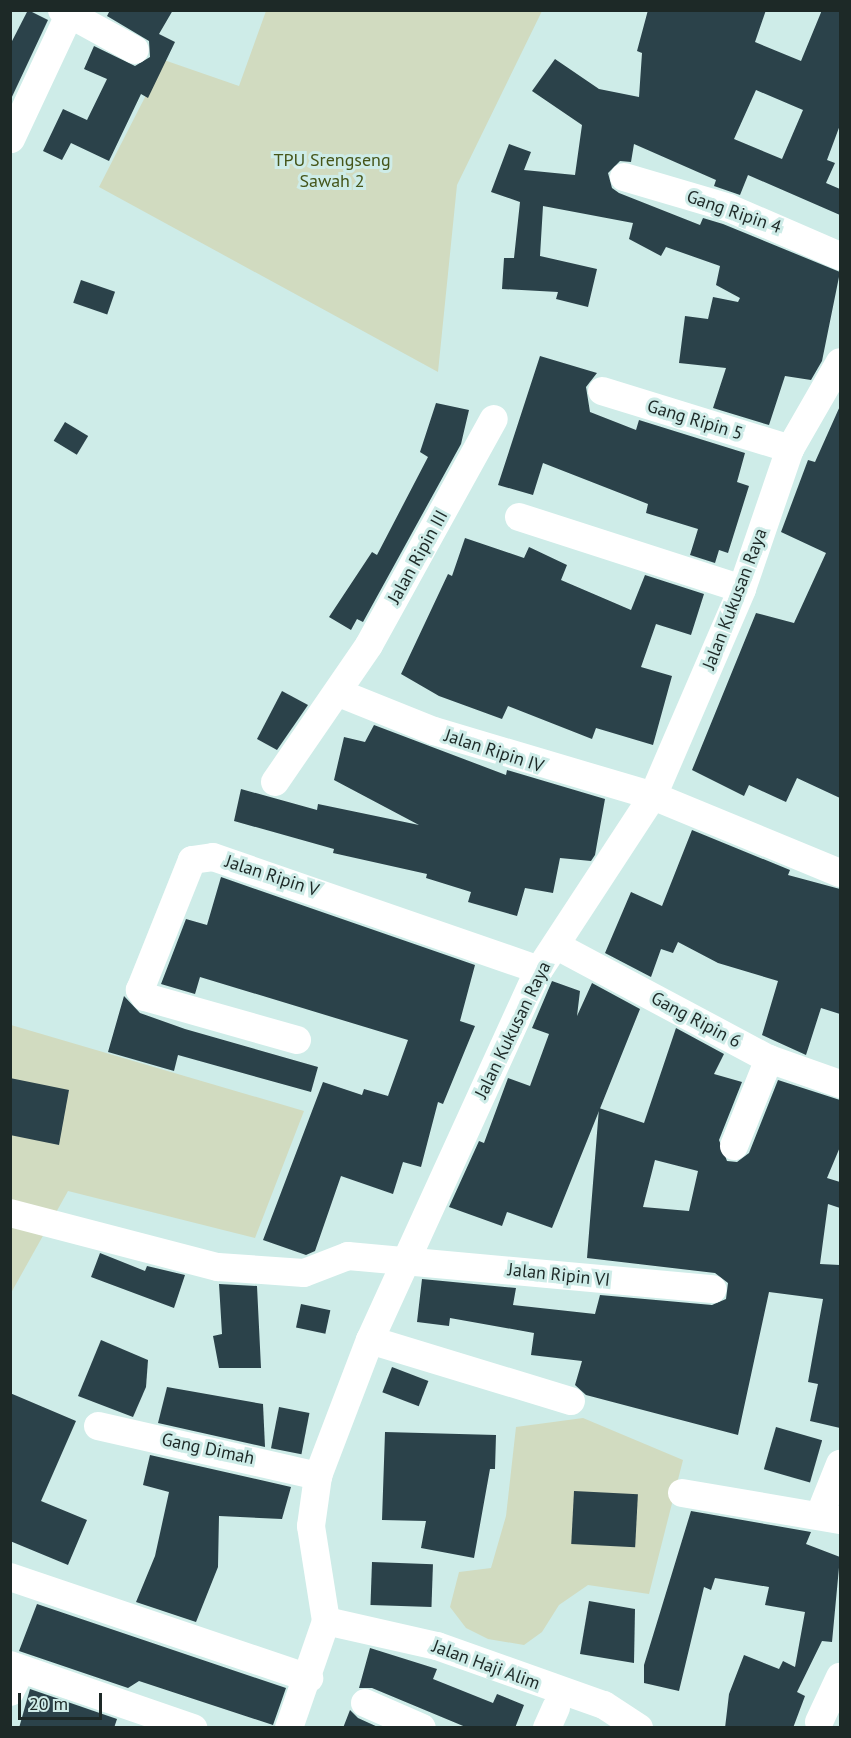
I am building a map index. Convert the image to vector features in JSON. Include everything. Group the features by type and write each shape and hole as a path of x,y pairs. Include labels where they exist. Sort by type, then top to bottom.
{"street":[{"path":"12,139 65,13 135,50"},
{"name":"Gang Ripin 4","path":"624,177 729,208 840,256"},
{"name":"Jalan Kukusan Raya","path":"289,1728 309,1678 326,1621 311,1526 318,1476 370,1340 539,970 654,796 742,589 790,449 840,362"},
{"name":"Gang Ripin 5","path":"602,391 790,449"},
{"name":"Jalan Ripin III","path":"275,782 339,693 494,419"},
{"path":"519,516 742,589"},
{"name":"Jalan Ripin IV","path":"339,693 434,731 654,796 840,873"},
{"name":"Jalan Ripin V","path":"297,1040 145,997 140,990 192,861 213,857 539,970"},
{"name":"Gang Ripin 6","path":"557,946 769,1059 840,1084"},
{"path":"734,1146 769,1059"},
{"name":"Jalan Ripin VI","path":"10,1213 218,1267 304,1273 348,1256 713,1289"},
{"path":"370,1340 571,1401"},
{"name":"Gang Dimah","path":"98,1426 318,1476"},
{"path":"682,1493 830,1517 840,1464"},
{"path":"10,1577 165,1625 309,1678"},
{"name":"Jalan Haji Alim","path":"326,1621 437,1646 604,1705 639,1728"},
{"path":"14,1675 193,1728"},
{"path":"819,1722 840,1677"},
{"path":"365,1703 422,1728"}],"green space":[{"name":"TPU Srengseng Sawah 2","path":"266,11 542,11 457,185 438,372 99,187 164,60 239,86"},
{"path":"11,1025 304,1111 255,1238 68,1191 11,1293"},
{"path":"583,1418 683,1460 649,1594 588,1585 559,1605 542,1632 524,1645 488,1639 466,1628 450,1607 459,1572 491,1568 506,1516 516,1427"}],"building":[{"path":"28,10 48,20 10,101 10,45"},
{"path":"110,10 173,10 159,34 175,42 148,98 141,94 109,161 71,143 62,160 43,151 63,109 87,120 107,79 84,69 94,46 135,66 150,57 149,41 107,16"},
{"path":"648,10 766,10 755,42 801,61 822,10 840,10 840,125 827,160 835,163 826,183 840,189 840,215 748,175 740,195 714,186 716,180 634,144 631,162 620,161 608,173 612,188 619,193 700,225 703,218 723,224 840,272 822,361 811,380 785,376 769,425 713,408 726,368 679,363 685,316 708,319 713,297 738,302 740,298 716,285 720,266 666,247 661,256 629,239 633,223 543,206 540,256 597,269 588,307 556,299 558,292 502,289 504,258 514,258 520,202 491,192 509,144 531,152 524,170 575,175 582,125 532,91 555,59 599,89 639,97 642,53 637,51","holes":["756,90 803,110 782,159 734,139"]},
{"path":"81,280 115,292 107,314 73,303"},
{"path":"540,356 597,373 586,387 590,412 636,430 639,420 745,453 737,482 749,486 728,553 719,550 715,563 690,555 698,529 646,513 648,504 543,463 533,495 498,485"},
{"path":"436,403 469,410 461,444 363,622 357,619 351,630 329,617 372,552 377,555 428,457 420,452"},
{"path":"840,406 840,798 797,778 786,802 749,785 744,796 692,770 756,613 794,623 826,553 781,532 808,460 815,462"},
{"path":"65,422 88,436 77,455 54,441"},
{"path":"465,538 524,558 529,547 567,565 561,580 631,610 645,575 704,594 691,635 656,624 641,667 672,676 653,745 596,728 592,739 508,706 502,719 439,696 401,674 448,574 452,576"},
{"path":"282,691 308,705 277,750 257,739"},
{"path":"374,725 506,775 507,770 605,799 595,855 591,861 560,858 553,893 525,888 517,916 468,902 471,892 426,878 427,874 333,853 334,849 234,821 241,789 317,810 318,804 419,825 334,780 344,737 365,742"},
{"path":"692,830 790,870 788,875 840,889 840,1014 821,1008 806,1055 762,1035 778,981 718,963 678,942 673,953 661,949 651,977 605,953 631,892 662,906"},
{"path":"221,877 475,965 460,1021 475,1026 443,1104 438,1102 421,1167 403,1162 393,1194 341,1176 315,1251 306,1255 263,1240 323,1082 362,1095 364,1089 388,1096 408,1040 200,977 195,994 161,984 186,919 207,925"},
{"path":"552,981 580,991 577,1016 592,983 640,1009 552,1228 507,1212 502,1226 449,1207 479,1141 484,1143 508,1078 530,1086 549,1034 532,1028"},
{"path":"124,996 140,1013 185,1029 318,1067 311,1092 178,1055 174,1071 108,1052"},
{"path":"676,1028 724,1054 714,1074 742,1082 719,1140 727,1161 737,1162 749,1153 778,1080 840,1100 840,1147 827,1178 840,1182 840,1208 828,1204 820,1264 840,1265 840,1428 810,1421 818,1384 808,1382 823,1299 769,1292 738,1435 586,1395 575,1385 582,1361 531,1355 534,1333 450,1318 449,1326 417,1322 422,1279 516,1288 513,1305 595,1314 600,1295 712,1305 726,1299 728,1283 715,1273 587,1258 599,1108 644,1123","holes":["655,1160 698,1171 689,1211 643,1207"]},
{"path":"10,1078 69,1090 59,1145 10,1135"},
{"path":"100,1253 145,1271 147,1266 185,1275 174,1308 91,1277"},
{"path":"219,1284 257,1286 261,1368 219,1368 213,1336 222,1334"},
{"path":"301,1304 330,1310 325,1334 296,1327"},
{"path":"101,1340 148,1360 146,1387 133,1417 78,1396"},
{"path":"392,1367 428,1381 419,1406 382,1392"},
{"path":"167,1387 263,1404 265,1447 158,1423"},
{"path":"10,1393 76,1421 41,1501 87,1520 68,1565 10,1541"},
{"path":"279,1407 309,1413 301,1454 271,1448"},
{"path":"776,1427 822,1440 810,1483 764,1469"},
{"path":"385,1432 496,1435 495,1469 490,1469 474,1558 421,1548 426,1521 382,1520"},
{"path":"150,1455 291,1487 282,1519 219,1516 218,1567 196,1622 136,1602 155,1556 169,1492 143,1485"},
{"path":"574,1491 638,1494 635,1547 571,1544"},
{"path":"691,1511 811,1532 806,1544 840,1557 832,1642 822,1641 797,1692 805,1696 793,1728 725,1728 729,1694 744,1655 779,1669 783,1661 795,1667 805,1612 765,1605 769,1587 715,1578 711,1590 704,1587 679,1691 644,1683 644,1665"},
{"path":"372,1562 433,1564 431,1607 370,1605"},
{"path":"589,1601 635,1609 634,1663 580,1654"},
{"path":"37,1604 286,1688 273,1725 139,1681 128,1688 19,1651"},
{"path":"370,1648 437,1669 433,1679 493,1703 497,1694 524,1705 515,1728 468,1728 372,1688 359,1688"},
{"path":"30,1689 117,1719 114,1728 19,1728"},
{"path":"350,1710 358,1718 380,1728 343,1728"}]}
